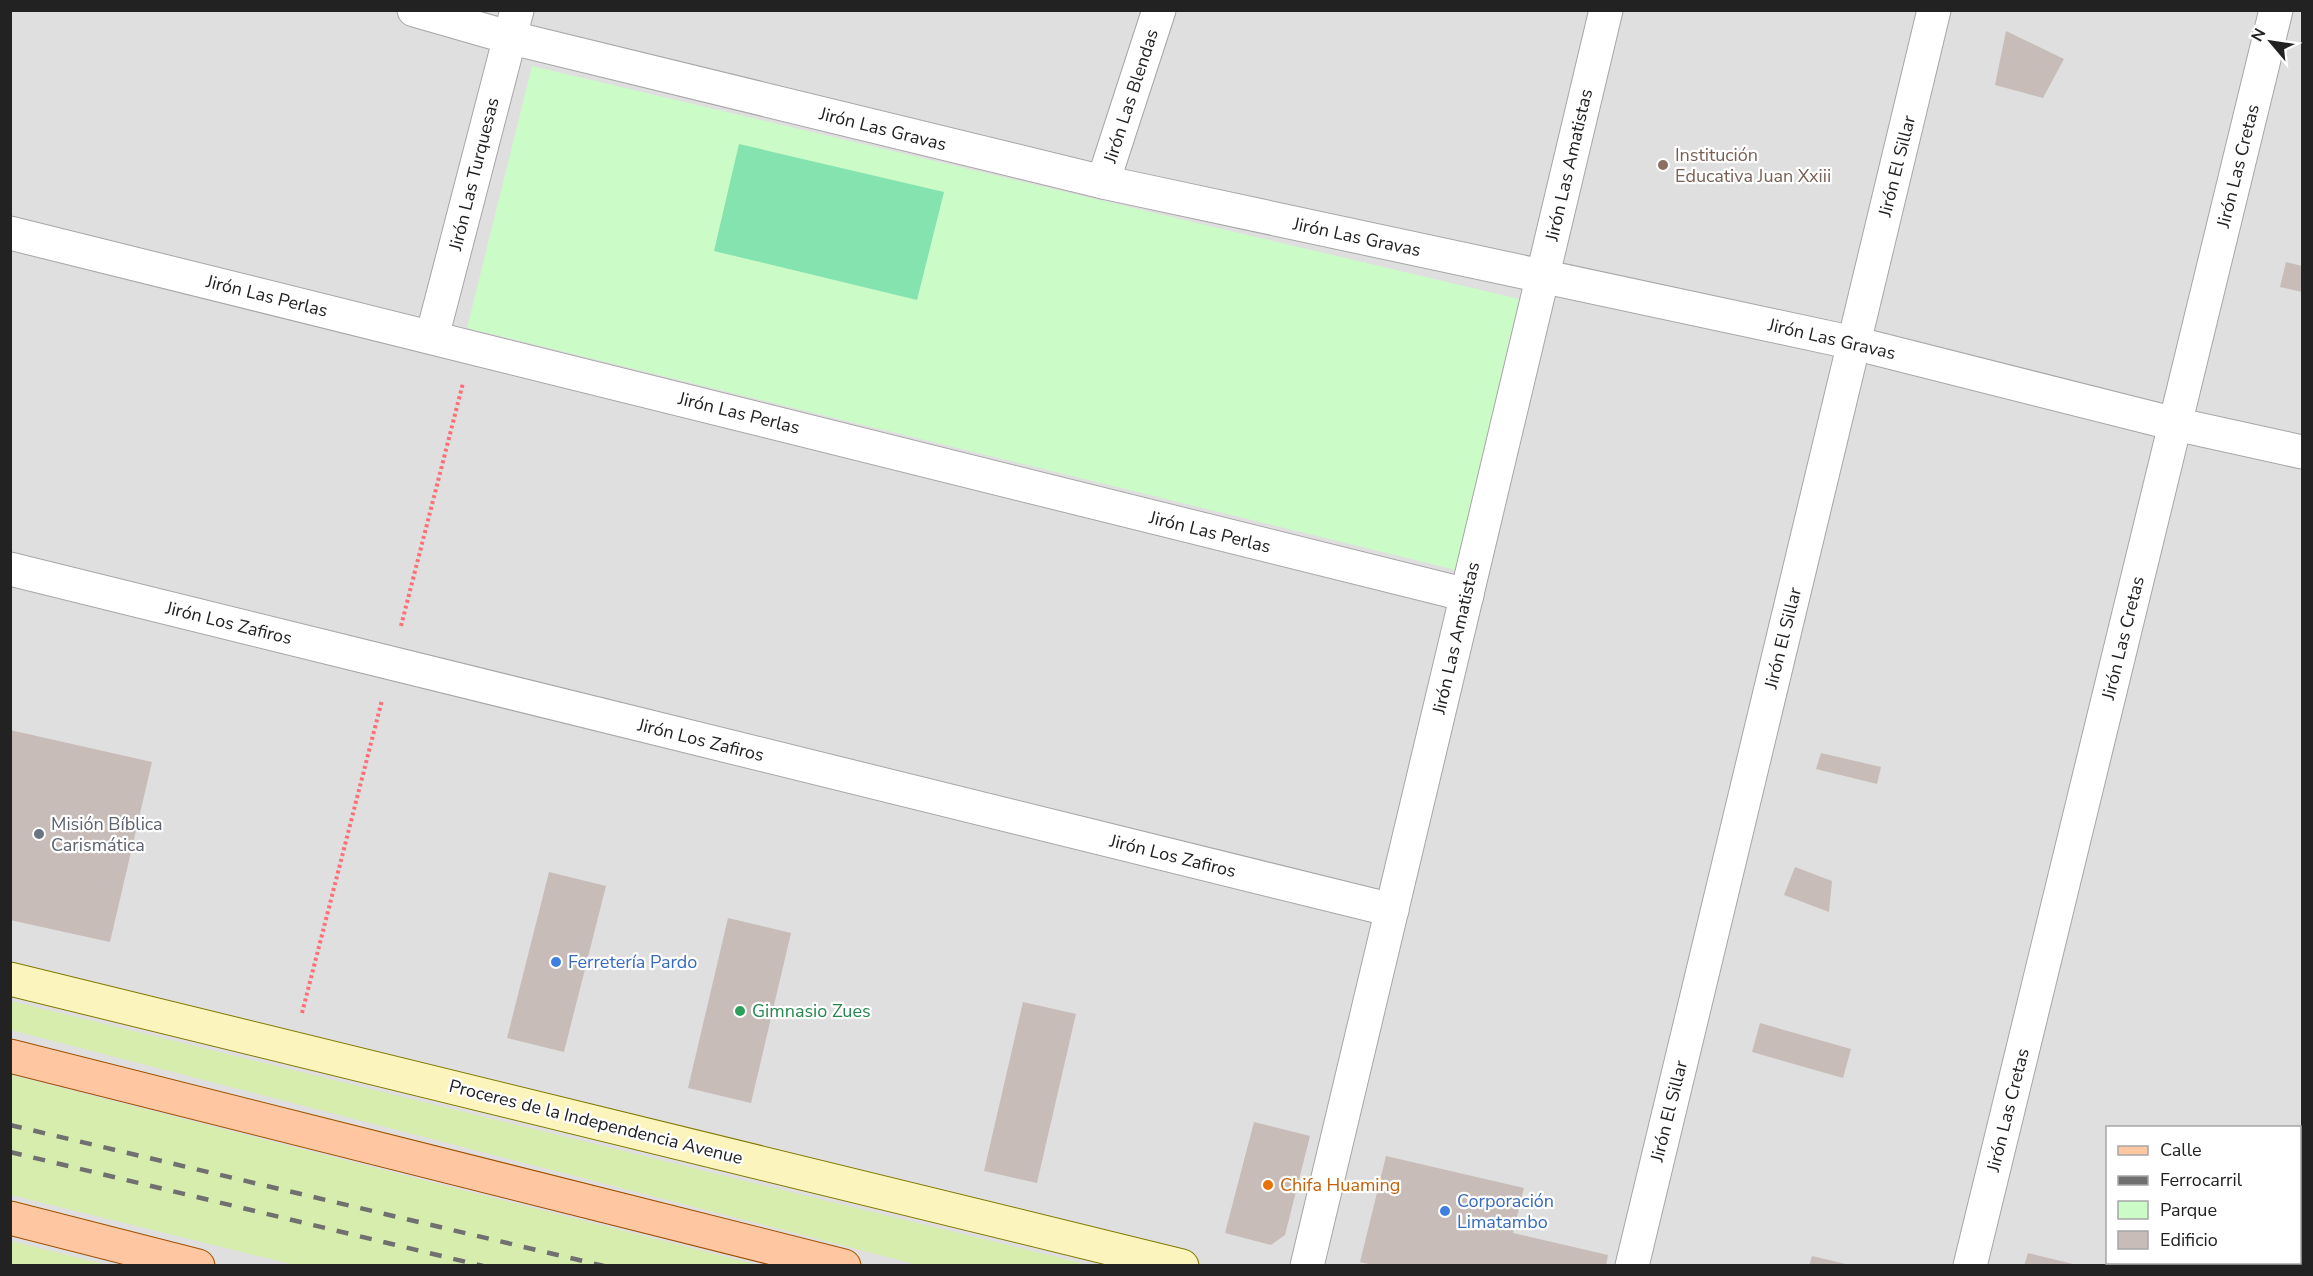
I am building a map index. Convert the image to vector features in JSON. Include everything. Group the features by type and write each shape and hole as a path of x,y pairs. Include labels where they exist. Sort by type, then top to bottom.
{"main road":[{"name":"Proceres de la Independencia Avenue","path":"10,979 1182,1266"},
{"path":"10,1056 844,1266"},
{"path":"10,1218 198,1266"}],"street":[{"name":"Jirón Las Gravas","path":"414,10 513,24 1103,182 1854,343 2175,424 2302,452"},
{"name":"Jirón Las Blendas","path":"1103,182 1159,10"},
{"name":"Jirón Las Amatistas","path":"1307,1266 1606,10"},
{"name":"Jirón El Sillar","path":"1632,1266 1934,10"},
{"name":"Jirón Las Cretas","path":"1970,1266 2276,10"},
{"name":"Jirón Las Turquesas","path":"432,337 513,24"},
{"name":"Jirón Las Perlas","path":"10,233 1467,595"},
{"name":"Jirón Los Zafiros","path":"10,569 1392,910"}],"shaded area":[{"path":"10,11 2302,11 2302,1265 11,1265"}],"green space":[{"path":"532,66 1519,299 1456,570 467,328"},
{"path":"739,144 944,192 917,300 714,251"},
{"path":"10,1001 1089,1265 918,1265 11,1030"},
{"path":"11,1075 758,1265 295,1265 11,1195"},
{"path":"11,1241 107,1265 11,1265"}],"building":[{"path":"2006,31 2064,59 2043,98 1995,85"},
{"path":"2286,262 2302,266 2302,292 2280,287"},
{"path":"10,730 152,762 110,942 10,920"},
{"path":"1821,753 1881,767 1877,784 1816,769"},
{"path":"1795,867 1832,881 1829,912 1784,895"},
{"name":"Ferretería Pardo","path":"549,872 606,886 564,1052 507,1038"},
{"name":"Gimnasio Zues","path":"728,918 791,933 751,1103 688,1088"},
{"path":"1023,1002 1076,1014 1037,1183 984,1171"},
{"path":"1760,1023 1851,1049 1843,1078 1752,1052"},
{"name":"Chifa Huaming","path":"1254,1122 1310,1136 1285,1235 1271,1245 1225,1233"},
{"name":"Corporación Limatambo","path":"1386,1156 1524,1188 1513,1233 1608,1255 1606,1266 1377,1266 1360,1262"},
{"path":"2028,1253 2077,1265 2077,1266 2024,1266"},
{"path":"1812,1256 1850,1265 1850,1266 1809,1266"}],"railway":[{"path":"10,1125 604,1266"},
{"path":"10,1152 483,1266"}],"place":[{"name":"Institución Educativa Juan Xxiii","path":"1663,165"},
{"name":"Misión Bíblica Carismática","path":"39,834"},
{"name":"Ferretería Pardo","path":"556,962"},
{"name":"Gimnasio Zues","path":"740,1011"},
{"name":"Chifa Huaming","path":"1268,1185"},
{"name":"Corporación Limatambo","path":"1445,1211"}]}
